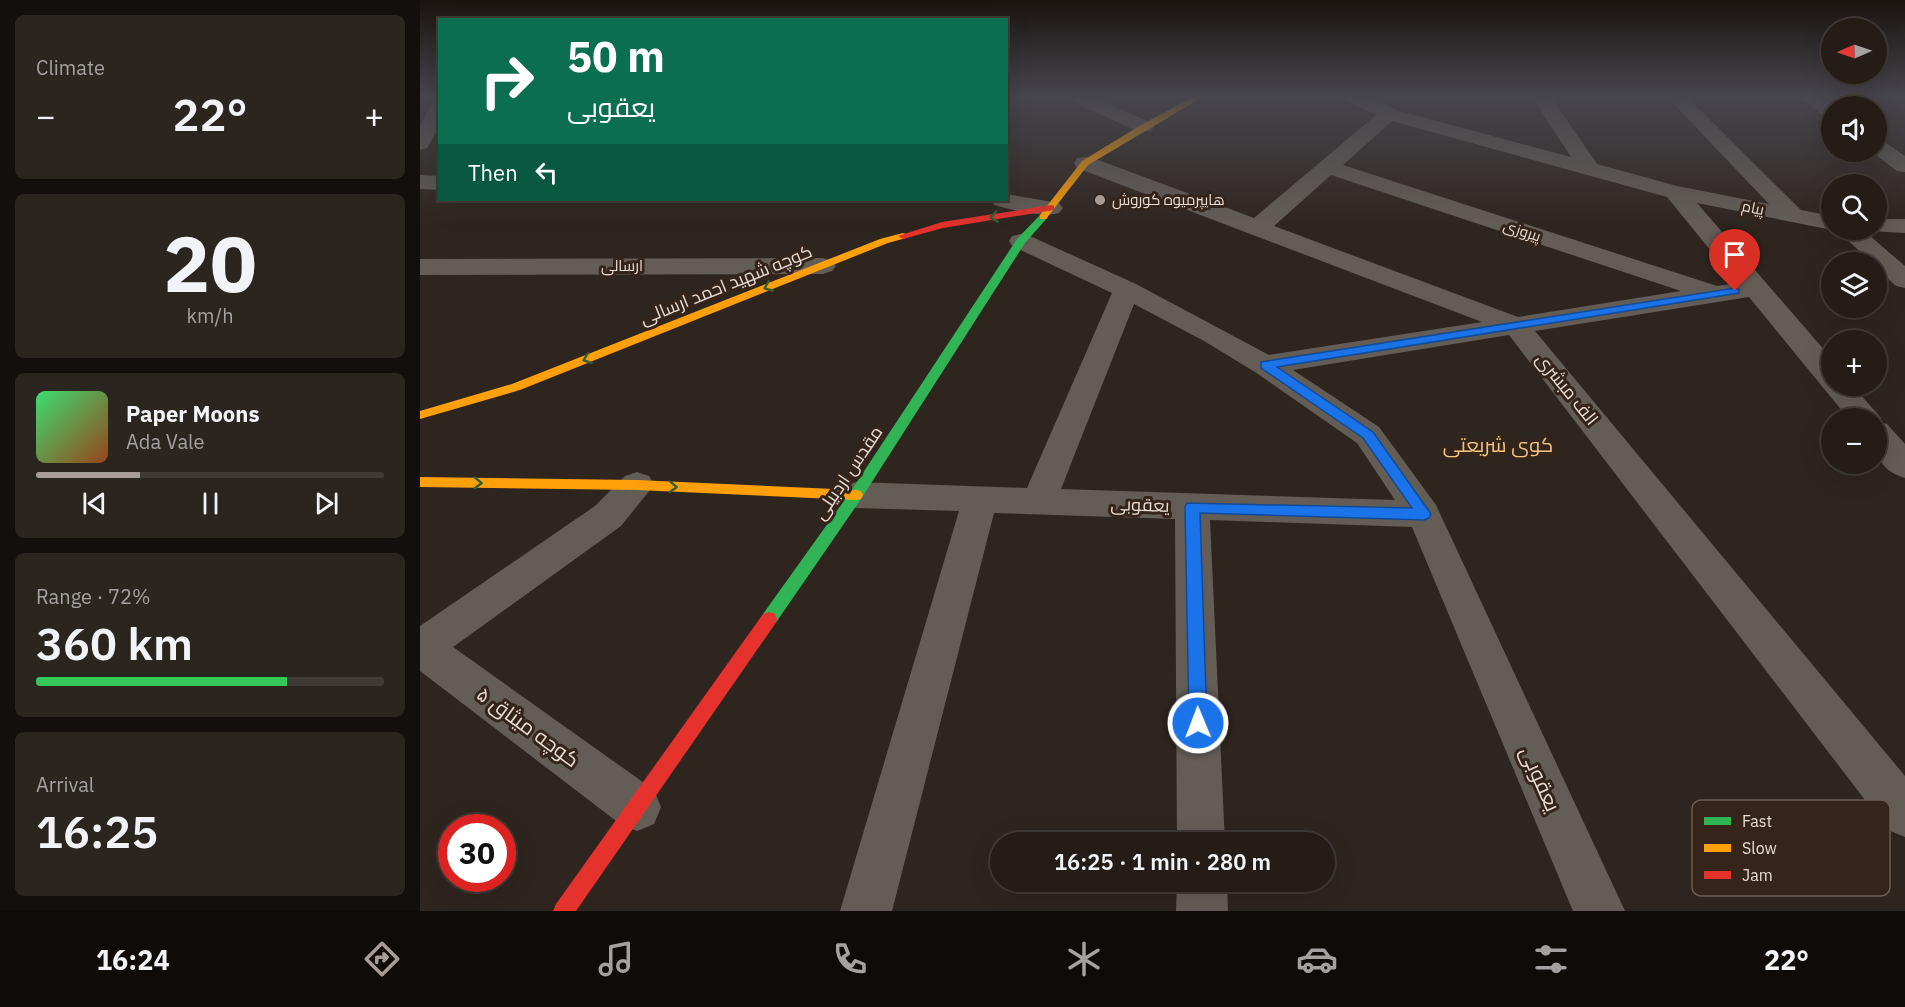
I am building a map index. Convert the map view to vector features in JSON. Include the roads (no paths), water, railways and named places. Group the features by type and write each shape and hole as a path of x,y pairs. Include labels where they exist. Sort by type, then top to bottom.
{"main road":[{"name":"مقدس اردبیلی","path":"563,911 856,495 1021,241 1051,208 1085,163 1123,140"},
{"name":"کوچه شهید احمد ارسالی","path":"420,415 516,387 884,241 942,225 1051,208"},
{"path":"420,482 637,485 856,495"}],"street":[{"path":"1257,228 1360,140"},
{"name":"پیام","path":"1494,140 1590,170 1675,192 1821,221"},
{"path":"1569,140 1590,170"},
{"path":"1718,140 1795,217"},
{"path":"1887,154 1905,166"},
{"path":"1085,163 1515,325"},
{"name":"پیروزی","path":"1328,167 1716,294"},
{"path":"420,182 438,183"},
{"path":"1675,192 1821,366"},
{"path":"1008,201 1051,208"},
{"path":"1887,226 1905,226"},
{"path":"1860,240 1905,280"},
{"name":"یعقوبی","path":"1021,241 1127,290 1214,335 1265,365 1368,435 1424,514 1599,911"},
{"name":"ارسالی","path":"420,267 823,266"},
{"path":"1265,365 1754,288"},
{"path":"1039,501 1127,290"},
{"name":"الف مبشری","path":"1515,325 1905,813"},
{"path":"1846,396 1856,408"},
{"path":"1887,445 1905,466"},
{"path":"420,647 608,516 637,485"},
{"name":"یعقوبی","path":"856,495 1424,514"},
{"path":"866,911 980,499"},
{"path":"1192,507 1201,832"},
{"name":"کوچه میثاق ۵","path":"420,647 637,807"},
{"path":"1202,892 1202,911"}],"place":[{"name":"هایپرمیوه کوروش","path":"1100,200"}],"district":[{"name":"کوی شریعتی","path":"1498,445"}]}
